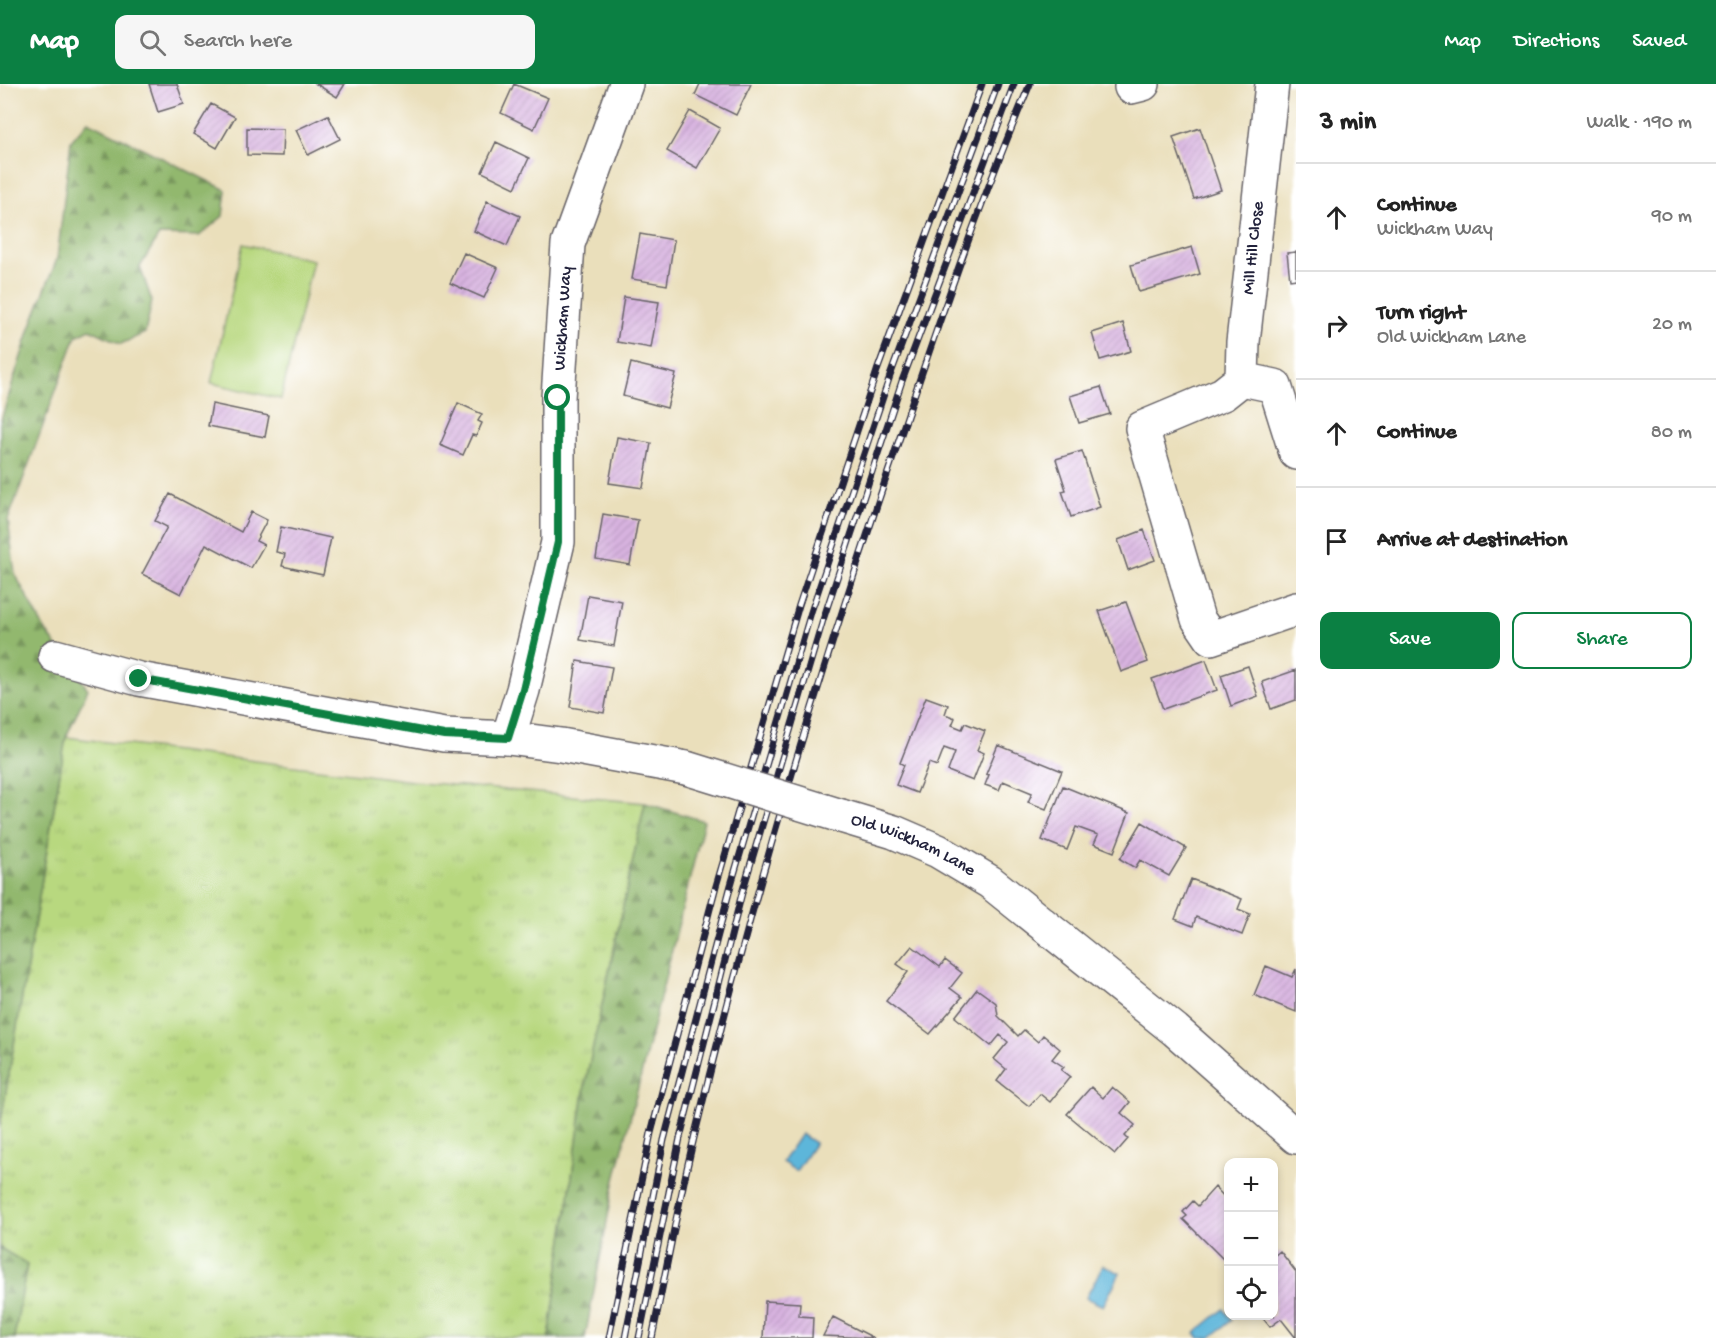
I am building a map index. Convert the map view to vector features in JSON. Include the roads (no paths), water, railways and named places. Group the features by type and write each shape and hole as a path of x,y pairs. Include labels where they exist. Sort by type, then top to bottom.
{"street":[{"name":"Wickham Way","path":"508,738 523,690 558,542 558,398 568,244 626,84"},
{"name":"Mill Hill Close","path":"1242,379 1243,342 1272,84"},
{"path":"1296,453 1275,386 1242,379 1223,394 1142,428 1198,619 1211,638 1296,609"},
{"name":"Old Wickham Lane","path":"55,656 139,679 444,735 508,738 651,760 686,768 894,832 990,882 1088,958 1175,1030 1296,1137"}],"water":[{"path":"801,1134 815,1143 796,1171 782,1162"},
{"path":"1103,1265 1120,1273 1103,1306 1086,1298"},
{"path":"1224,1309 1224,1320 1232,1320 1210,1338 1199,1338 1195,1333"}],"railway":[{"path":"609,1338 651,1133 716,886 799,605 877,371 982,84"},
{"path":"625,1338 664,1140 731,885 811,612 890,376 998,84"},
{"path":"639,1338 680,1138 742,893 823,620 902,381 1014,84"},
{"path":"652,1338 694,1138 716,1050 763,875 814,701 929,352 977,217 1030,84"}]}
